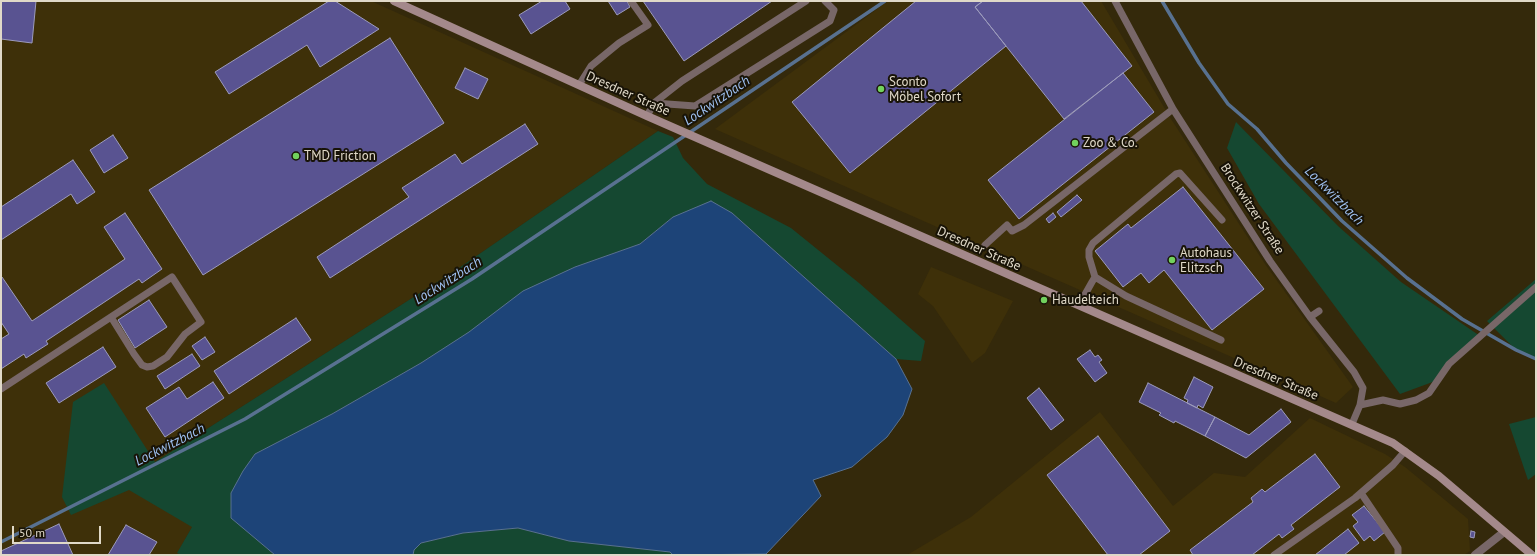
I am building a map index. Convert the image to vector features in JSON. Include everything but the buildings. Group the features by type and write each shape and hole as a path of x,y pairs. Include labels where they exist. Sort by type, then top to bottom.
{"main road":[{"name":"Dresdner Straße","path":"396,1 647,116 1352,424 1392,443 1439,476 1532,555"}],"street":[{"path":"1475,555 1504,532"}],"lane":[{"path":"579,85 591,66 619,43 648,26 631,1"},
{"path":"647,116 654,103 682,81 806,1"},
{"path":"654,103 695,106 830,21 834,10 825,1"},
{"name":"Brockwitzer Straße","path":"1115,1 1173,109 1270,261 1310,317 1354,372 1363,388 1360,405 1352,424"},
{"path":"985,245 1007,226 1012,231 1024,225 1173,109"},
{"path":"1221,340 1126,296 1095,277 1089,257 1089,250 1093,243 1150,195 1180,173 1222,220"},
{"path":"1079,305 1095,277"},
{"path":"1,390 111,317 172,278 201,322 185,334 166,357 153,366 147,367 142,365 134,354 111,317"},
{"path":"1360,405 1383,400 1400,404 1416,400 1428,393 1449,364 1536,287"},
{"path":"1310,317 1319,311"},
{"path":"1274,555 1360,493 1393,465 1405,451"},
{"path":"1360,493 1398,548 1398,555"}],"shaded area":[{"path":"1,1 371,1 658,131 456,270 155,462 192,527 178,552 181,555 1,555"},
{"path":"888,1 1101,1 1171,119 1265,264 1353,387 1336,403 715,129"},
{"path":"931,267 1013,301 985,353 972,363 933,306 918,294"},
{"path":"1100,412 1173,506 1214,473 1245,477 1310,418 1385,454 1405,467 1468,519 1470,551 1464,555 907,555 971,517"}],"green space":[{"path":"1236,122 1338,226 1401,282 1480,336 1449,364 1438,380 1400,394 1259,204 1227,148"},
{"path":"658,131 673,137 683,158 707,184 791,228 859,283 925,341 921,361 896,359 732,213 673,217 640,244 575,267 421,363 332,414 255,454 231,517 275,555 181,555 177,553 192,527 129,490 71,515 62,497 73,402 104,383 155,462 456,270"},
{"path":"1536,279 1536,359 1516,350 1487,321"},
{"path":"1536,417 1536,474 1528,480 1509,424"},
{"path":"518,528 569,541 670,552 673,555 413,555 414,550 421,543 463,533"}],"water":[{"path":"711,201 732,213 896,359 912,389 903,415 887,437 852,467 813,480 821,496 766,554 673,555 670,552 569,541 518,528 463,533 421,543 414,550 413,555 275,555 231,518 231,493 243,471 255,454 332,414 421,363 469,332 523,291 575,267 640,244 673,217"}],"waterway":[{"name":"Lockwitzbach","path":"1,542 245,419 472,279 885,1"},
{"name":"Lockwitzbach","path":"1162,1 1199,63 1228,104 1257,129 1286,163 1342,221 1407,278 1462,319 1516,350 1536,359"}],"place":[{"name":"Sconto Möbel Sofort","path":"881,89"},
{"name":"Zoo & Co.","path":"1075,143"},
{"name":"TMD Friction","path":"296,156"},
{"name":"Autohaus Elitzsch","path":"1172,260"},
{"name":"Haudelteich","path":"1044,300"}]}
